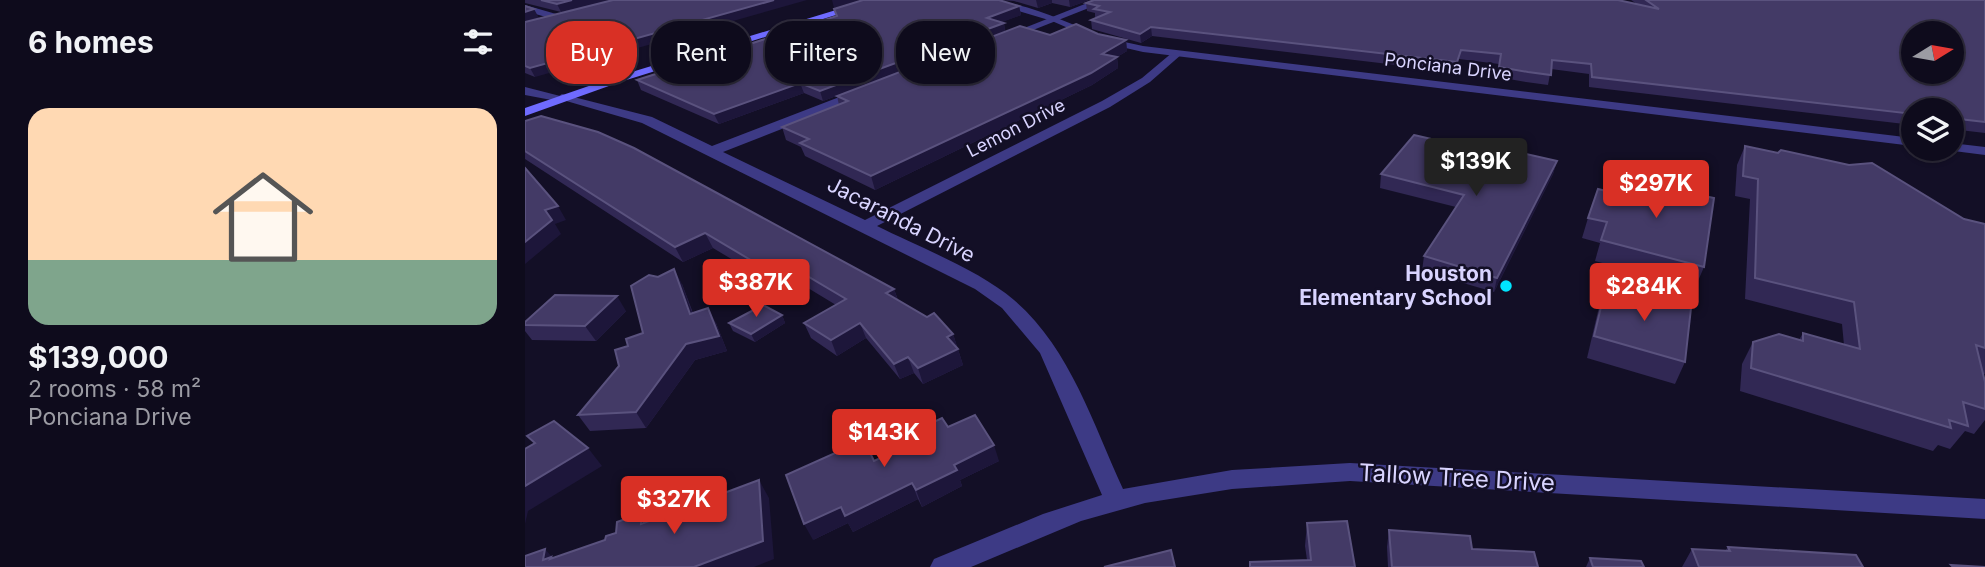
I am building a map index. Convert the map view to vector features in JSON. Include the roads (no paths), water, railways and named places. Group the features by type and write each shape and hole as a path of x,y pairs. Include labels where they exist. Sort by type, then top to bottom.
{"main road":[{"path":"525,100 652,58 851,0"},
{"path":"525,112 562,98 879,0"}],"street":[{"name":"Ponciana Drive","path":"986,0 1055,19 1104,40 1177,54 1901,141"},
{"path":"1003,39 1104,0"},
{"path":"525,8 560,18"},
{"path":"537,24 573,15"},
{"name":"Lemon Drive","path":"865,226 1107,104 1146,80 1177,54"},
{"path":"712,151 876,88"},
{"name":"Jacaranda Drive","path":"525,91 647,120 981,285 1008,304 1049,350 1116,500"},
{"path":"1964,149 1985,151"},
{"name":"Tallow Tree Drive","path":"943,567 1116,500 1243,478 1350,472 1985,509"}],"place":[{"name":"Houston Elementary School","path":"1506,286"}]}
